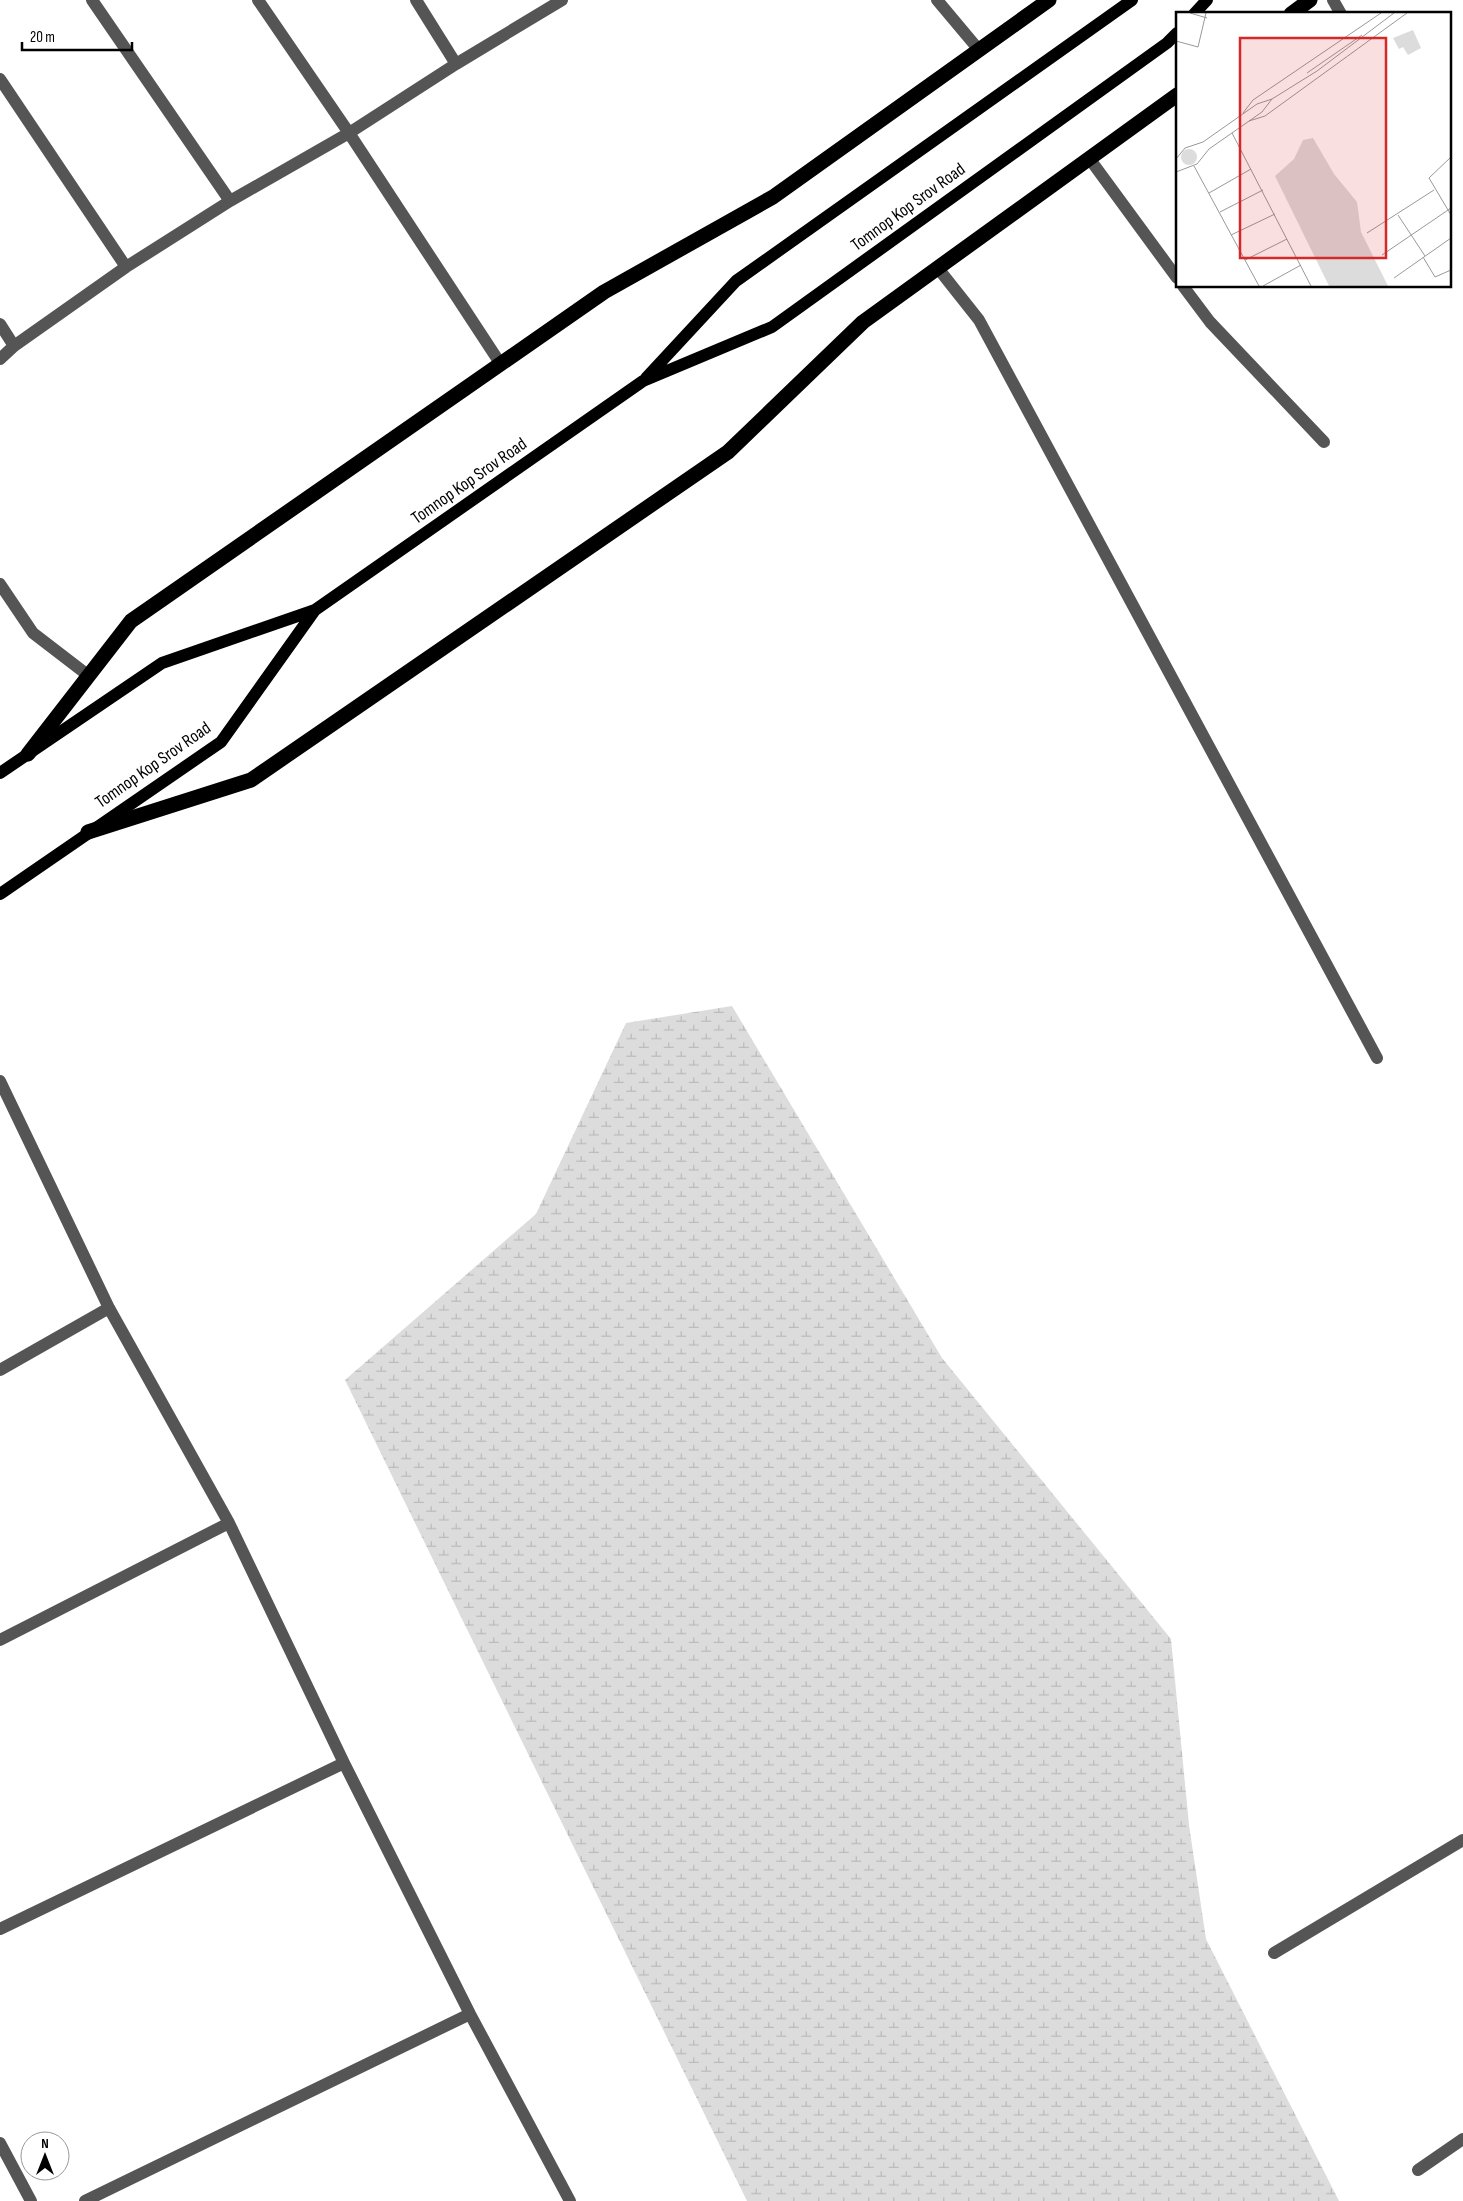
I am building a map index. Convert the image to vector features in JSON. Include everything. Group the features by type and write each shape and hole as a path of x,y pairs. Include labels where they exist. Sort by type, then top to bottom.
{"highway":[{"path":"28,754 131,621 604,292 773,196 1049,0"},
{"path":"1294,12 1310,0"},
{"path":"88,832 251,780 728,452 863,322 1176,96"}],"main road":[{"name":"Tomnop Kop Srov Road","path":"644,381 736,281 1132,0"},
{"path":"1196,12 1207,0"},
{"name":"Tomnop Kop Srov Road","path":"0,773 162,663 315,610 644,381 772,327 1167,43 1176,34"},
{"name":"Tomnop Kop Srov Road","path":"0,894 221,742 315,610"}],"street":[{"path":"92,0 230,201"},
{"path":"258,0 349,133 500,363"},
{"path":"416,0 456,64"},
{"path":"0,359 14,346 126,267 230,201 349,133 456,64 562,0"},
{"path":"937,0 979,50"},
{"path":"1333,0 1340,12"},
{"path":"0,79 126,267"},
{"path":"1088,158 1176,277"},
{"path":"937,267 979,320 1377,1058"},
{"path":"1184,288 1210,322 1324,442"},
{"path":"0,324 14,346"},
{"path":"0,584 33,633 89,676"},
{"path":"0,1081 109,1308 229,1523 344,1764 470,2014 570,2201"},
{"path":"0,1370 109,1308"},
{"path":"0,1640 229,1523"},
{"path":"0,1928 344,1764"},
{"path":"1274,1953 1463,1840"},
{"path":"85,2201 470,2014"},
{"path":"1418,2170 1463,2139"},
{"path":"0,2143 31,2201"}],"green space":[{"path":"732,1006 942,1358 1171,1639 1189,1825 1206,1939 1339,2201 747,2201 345,1380 536,1214 626,1023"}]}
